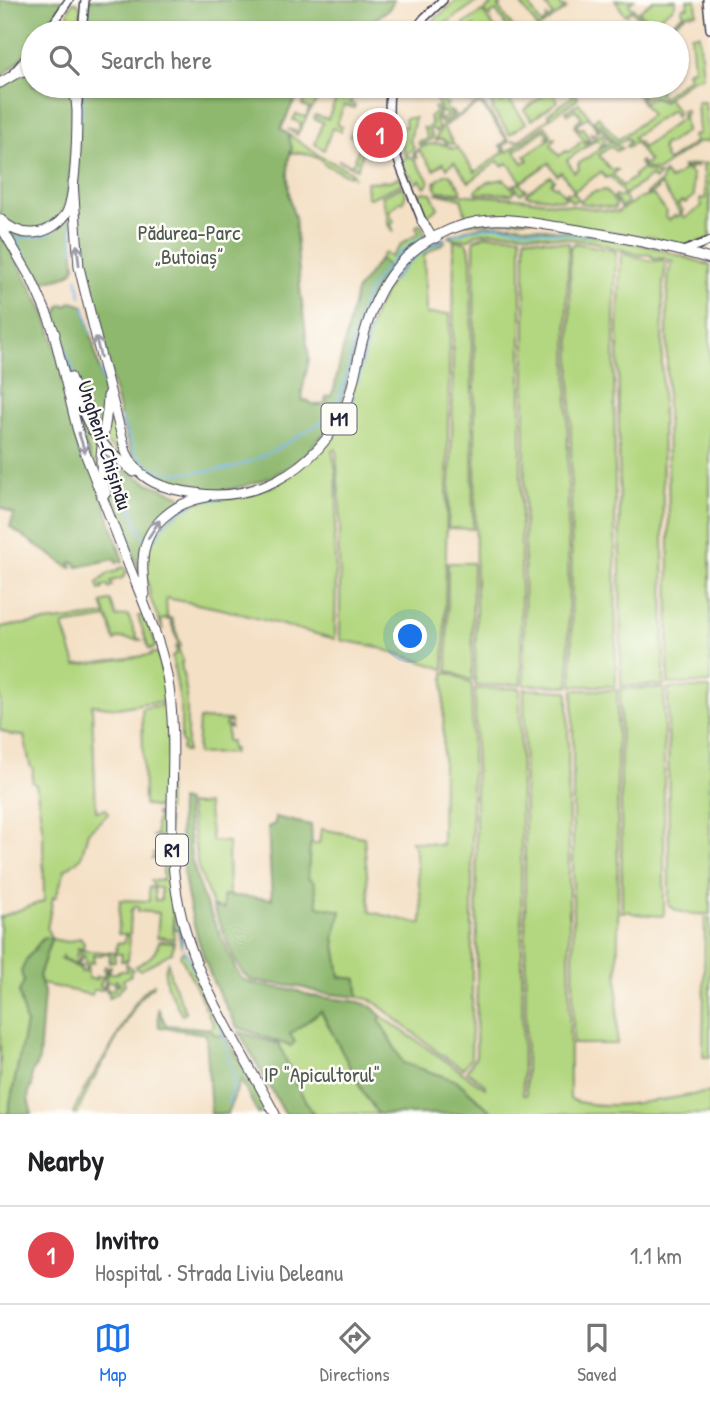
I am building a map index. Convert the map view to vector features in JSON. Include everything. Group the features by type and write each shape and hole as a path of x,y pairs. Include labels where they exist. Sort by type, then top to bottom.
{"highway":[{"path":"0,83 21,71"},
{"path":"0,219 11,228 23,232 40,232 56,225 66,214 73,182 75,98"},
{"path":"73,182 79,267 126,452 145,478"},
{"path":"424,221 430,231 436,233 459,224 490,220"},
{"name":"M1","path":"390,275 432,238 458,226 490,220 512,220 614,235 710,259"},
{"path":"424,221 432,238"},
{"name":"M1","path":"0,225 32,280 92,430 109,451 145,478 178,490 212,496 244,492 278,480 308,458 327,438 345,407 371,310 395,266 426,239 424,221"},
{"name":"M1","path":"432,238 478,223 529,223"},
{"name":"M1","path":"390,275 422,248 457,230 490,223 529,223"},
{"name":"Ungheni-Chișinău","path":"53,330 85,453 132,569"},
{"name":"Ungheni-Chișinău","path":"105,372 108,407 100,450 102,477 132,569"},
{"path":"145,594 144,554 147,541 156,525 164,515 175,508 198,498 212,496"},
{"name":"R1","path":"132,569 145,594 167,656 176,702 177,857 181,894 188,922 211,989 277,1114"},
{"name":"R1","path":"132,569 160,649 169,687 173,735 172,844 182,921 209,995 277,1114"}],"main road":[{"path":"55,21 69,0"},
{"path":"81,0 82,21"},
{"path":"422,21 443,0"},
{"path":"707,0 710,29"},
{"path":"9,77 21,64"},
{"path":"77,111 78,98"},
{"path":"390,98 391,140 402,173 424,221"},
{"path":"682,251 710,241"}],"green space":[{"path":"0,0 65,0 51,21 21,21 21,58 0,78"},
{"path":"87,0 394,0 389,9 372,21 86,21"},
{"path":"457,0 479,0 449,21 433,21"},
{"path":"497,0 501,3 498,7 508,21 503,21 496,11 491,17 485,12"},
{"path":"518,0 526,0 539,21 533,21"},
{"path":"542,0 561,0 562,8 566,9 546,21 547,17 549,19 553,15"},
{"path":"615,0 634,0 629,4 644,21 640,21 632,10 625,15"},
{"path":"653,0 676,0 674,7 654,21 647,21 639,11"},
{"path":"687,0 696,0 697,13 687,14 674,21 684,14 683,7 688,7"},
{"path":"73,2 76,2 81,7 80,21 72,21 69,11"},
{"path":"483,12 489,21 468,21"},
{"path":"699,34 703,77 689,82 689,70 694,69 691,35"},
{"path":"21,75 21,98 72,98 73,130 67,203 58,219 41,229 18,229 0,216 0,88"},
{"name":"Pădurea-Parc „Butoiaș”","path":"82,98 297,98 281,129 288,134 292,148 288,182 295,217 309,359 302,392 303,401 319,405 327,401 327,396 330,397 356,292 380,259 390,269 379,282 365,311 342,402 313,447 287,468 255,483 236,488 200,490 159,481 148,476 136,462 125,433 82,254 78,144"},
{"path":"199,98 288,134 321,157 352,172 354,178 311,156 290,154 292,148"},
{"path":"305,98 315,101 319,98 297,135 288,129 298,132 301,123 293,120 296,114 306,117 309,108 302,105"},
{"path":"328,98 352,98 350,103 355,105 354,108 344,105 337,124 342,127 341,131 332,128 324,150 315,144 323,122 314,119 315,115 328,119 335,101"},
{"path":"435,98 445,98 443,102 448,104 445,106 449,112 452,111 451,115 455,115 442,124 436,117 439,115 442,120 447,116 444,112 440,113 441,108"},
{"path":"508,98 526,123 510,134 491,104 498,99 501,103"},
{"path":"540,98 556,98 558,101 532,120 524,110"},
{"path":"570,98 578,98 518,141 550,118 548,114"},
{"path":"639,98 644,102 654,98 663,102 668,98 678,112 676,117 672,110 633,137 643,148 682,118 682,110 686,110 686,131 662,146 664,157 668,161 696,141 693,137 694,134 699,134 697,102 705,102 709,141 699,142 657,171 639,163 641,161 644,165 649,161 635,142 628,148 626,146 630,142 627,138 615,143 599,122 614,144 622,148 616,151 611,146 599,155 610,169 618,170 613,174 622,186 642,169 660,175 654,180 651,176 623,196 628,202 621,207 614,197 616,195 619,198 624,194 610,176 606,178 601,172 573,192 579,199 572,202 565,193 570,194 574,190 561,172 557,175 549,163 520,183 526,189 521,194 513,185 521,181 508,163 502,166 498,161 469,182 454,162 447,168 443,163 434,170 419,150 415,154 417,158 413,154 422,147 432,144 443,144 453,149 457,147 475,172 504,152 500,146 507,140 480,103 443,127 454,144 435,140 442,127 479,102 484,105 509,140 503,146 507,152 545,126 551,134 546,137 548,135 544,130 515,151 523,163 528,160 525,156 552,137 555,138 551,145 559,156 579,142 587,143 602,135 605,144 599,147 601,144 597,139 567,160 574,172 579,169 578,164 610,142 594,120 598,116 618,140 651,115"},
{"path":"579,103 599,130 599,131 592,136 591,136 591,133 593,135 598,131 588,117 576,124 579,129 583,128 589,139 585,142 575,127 576,123 582,117 575,109 568,114 566,111"},
{"path":"438,107 439,111 434,119 439,128 436,132 432,128 429,130 433,138 419,145 420,140 422,142 428,138 423,127 425,129 432,124 429,117 436,111 434,108"},
{"path":"367,117 370,148 365,146 357,169 338,160 352,165 355,159 358,160 355,158 361,142 350,136 352,131 363,135"},
{"path":"405,118 415,118 410,140 414,148 405,155 398,127 406,127"},
{"path":"408,156 414,159 429,181 425,187 420,180 416,183 411,175 407,176 401,162"},
{"path":"710,163 710,238 685,247 647,236 639,237 539,219 455,224 467,218 461,199 435,193 518,198 617,212 638,199 653,195 666,211 665,216 669,220 681,214 661,185 657,190 646,193 661,182 664,173 670,180 683,171 683,168 692,174 694,196 685,203 682,201 678,204 685,218 702,206 700,199 706,198 703,164 700,164"},
{"path":"697,164 697,167 689,170 683,166 690,166"},
{"path":"450,174 461,192 438,191 435,182"},
{"path":"550,176 554,180 551,183 557,186 566,198 563,200 526,195 526,193"},
{"path":"399,177 402,184 367,197 366,182 390,181"},
{"path":"504,179 515,191 512,194 476,192 488,182"},
{"path":"402,187 406,193 403,202 389,211 394,222 391,224 394,232 388,225 382,196"},
{"path":"606,190 616,204 615,208 580,203 593,192"},
{"path":"423,192 431,193 438,208 426,217 416,197"},
{"path":"71,218 75,267 63,277 45,282 39,280 30,270 11,235 22,236"},
{"path":"419,224 425,238 406,252 390,269 380,259 384,253 391,257 403,243 419,233 416,227"},
{"path":"488,225 518,225 622,240 710,265 710,683 668,684 667,298 669,270 674,261 669,263 667,258 654,258 649,254 641,255 593,242 517,232 489,232 469,239 452,239 450,236"},
{"path":"0,230 45,313 123,561 116,563 115,559 77,567 74,562 70,563 70,568 10,527 14,514 0,507"},
{"path":"486,235 521,236 521,684 476,686 474,240"},
{"path":"525,237 569,243 569,686 524,685"},
{"path":"443,238 445,242 424,255 426,314 450,314 444,669 373,646 340,640 340,507 336,449 332,451 336,471 337,510 334,540 335,639 222,609 166,598 167,617 172,619 181,646 178,647 183,662 181,663 187,695 187,752 184,752 181,741 181,707 172,656 177,653 178,642 170,620 161,621 163,631 150,597 147,576 147,554 155,532 165,519 180,508 276,485 340,425 377,306 392,280 405,265 428,246"},
{"path":"454,241 465,242 469,246 471,260 473,529 448,528"},
{"path":"575,243 616,251 616,686 572,686 570,248"},
{"path":"621,252 650,261 663,260 666,264 663,286 662,365 664,685 621,686 618,325"},
{"path":"72,302 84,306 105,393 100,435 77,389 54,323 60,306"},
{"path":"68,378 98,442 100,481 86,447"},
{"path":"111,406 128,463 104,440"},
{"path":"103,447 126,470 148,483 179,495 182,501 162,513 139,570 106,484"},
{"path":"448,563 473,563 472,681 447,670"},
{"path":"124,567 127,573 122,578 111,581 112,586 102,586 103,589 99,590 97,583 109,573"},
{"path":"111,601 116,617 128,615 137,638 141,640 119,638 115,641 108,618 63,625 76,665 158,653 167,699 163,702 118,708 92,705 96,811 106,809 108,814 88,832 81,858 65,870 56,897 53,897 47,929 52,939 67,942 80,938 84,943 83,949 78,948 76,965 63,956 60,959 81,969 81,972 88,971 88,978 104,977 100,986 103,990 93,990 92,995 42,984 39,976 51,940 21,972 24,981 19,992 26,1024 8,1114 0,1114 0,917 44,901 43,832 36,785 32,781 33,769 24,736 11,735 0,730 0,627 106,615 102,603"},
{"path":"144,615 156,645 154,648 149,649 138,616"},
{"path":"444,672 472,685 471,1058 463,1069 372,1000 358,997 357,979 340,978 334,938 341,911 318,906 314,882 308,878 310,844 319,844 321,829 364,837 370,912 422,924 415,848 411,841 442,845"},
{"path":"520,688 523,1095 526,1095 524,689 568,691 570,1099 584,1103 619,1105 710,1092 710,1114 494,1114 457,1081 403,1063 379,1020 381,1016 485,1088 485,1085 467,1071 476,1056 475,689"},
{"path":"664,688 662,916 622,912 620,689"},
{"path":"668,688 710,688 710,914 682,912 669,905"},
{"path":"573,690 617,690 617,1044 573,1044"},
{"path":"163,705 168,713 167,810 144,805 142,708"},
{"path":"199,719 230,720 231,723 226,722 225,726 231,726 227,728 227,741 231,741 233,753 197,754"},
{"path":"180,800 186,802 191,857 201,893 242,979 311,996 371,1006 381,1016 379,1020 403,1063 457,1081 494,1114 378,1114 363,1092 321,1011 290,1034 295,1042 290,1046 237,1027 212,979 191,913 183,868"},
{"path":"189,804 207,804 212,841 228,842 229,895 224,895 224,909 213,907 198,867"},
{"path":"156,813 166,816 168,820 167,855 152,854 163,853 163,837 152,836 156,835 156,820 160,819"},
{"path":"275,817 311,825 308,878 314,882 318,906 341,911 334,938 340,977 357,979 358,997 254,981 242,972 233,956 213,907 224,909 223,895 272,899 268,827 275,824"},
{"path":"153,857 169,859 172,893 169,894 171,901 173,898 183,939 181,945 178,929 175,929 172,906 174,939 157,937 159,913 138,911 138,907 131,910 130,934 118,934 120,900 149,901 149,887 152,887 155,900 161,900 161,888 155,888 151,881 163,880 163,859 152,859"},
{"path":"705,918 710,918 710,1057 703,1057"},
{"path":"125,936 130,937 128,960 121,961 122,954 114,954 115,961 109,962 110,954 102,953 93,955 94,963 89,962 88,968 85,969 83,954 79,961 79,965 82,965 78,967 80,950 116,953 117,943 125,942"},
{"path":"44,937 51,939 39,976 44,992 39,1060 32,1073 32,1087 28,1099 32,1114 8,1114 26,1024 19,992 24,981 21,972 27,958"},
{"path":"159,941 174,942 172,952 141,970 137,969 136,966 154,953"},
{"path":"182,952 186,953 225,1036 215,1035 209,1029 214,1025 180,956"},
{"path":"168,962 171,978 186,1013 182,1015 166,982 165,968"},
{"path":"126,963 133,970 131,975 123,980 125,984 118,992 109,998 106,989 114,990 115,984 120,984 116,980 107,982 104,988 109,966 109,973 118,973 127,971"},
{"path":"154,984 140,998 88,1089 77,1114 73,1114 85,1088 134,1004 146,990"},
{"path":"158,1008 166,1025 210,1029 215,1035 225,1036 268,1111 258,1114 241,1080 227,1114 211,1114 206,1034 159,1027"},
{"name":"IP \"Apicultorul\"","path":"321,1011 363,1092 378,1114 313,1114 289,1073 291,1072 277,1040 291,1046 290,1034"},
{"path":"239,1032 279,1044 290,1074 313,1114 285,1114"}],"waterway":[{"path":"87,21 88,3"},
{"path":"81,120 83,98"},
{"path":"71,218 73,251"},
{"path":"454,235 499,226 587,236"},
{"path":"31,269 17,242 19,238 41,236 54,231"},
{"path":"328,417 342,389 358,319 368,294 380,274 396,257 424,236"},
{"path":"393,281 415,257 443,240"},
{"path":"77,277 81,297"},
{"path":"84,307 91,334"},
{"path":"358,382 371,326"},
{"path":"59,333 80,387"},
{"path":"100,370 105,392"},
{"path":"344,419 354,394"},
{"path":"121,418 133,447 143,461 161,471 181,473 221,469 248,462 284,445 327,418 334,418"},
{"path":"120,474 145,537"},
{"path":"208,500 224,499"},
{"path":"151,539 156,539 167,523 193,505"},
{"path":"166,818 167,853"},
{"path":"167,859 182,945"},
{"path":"184,949 222,1031 235,1081 228,1104"}],"place":[{"name":"Invitro","path":"380,135"}]}
